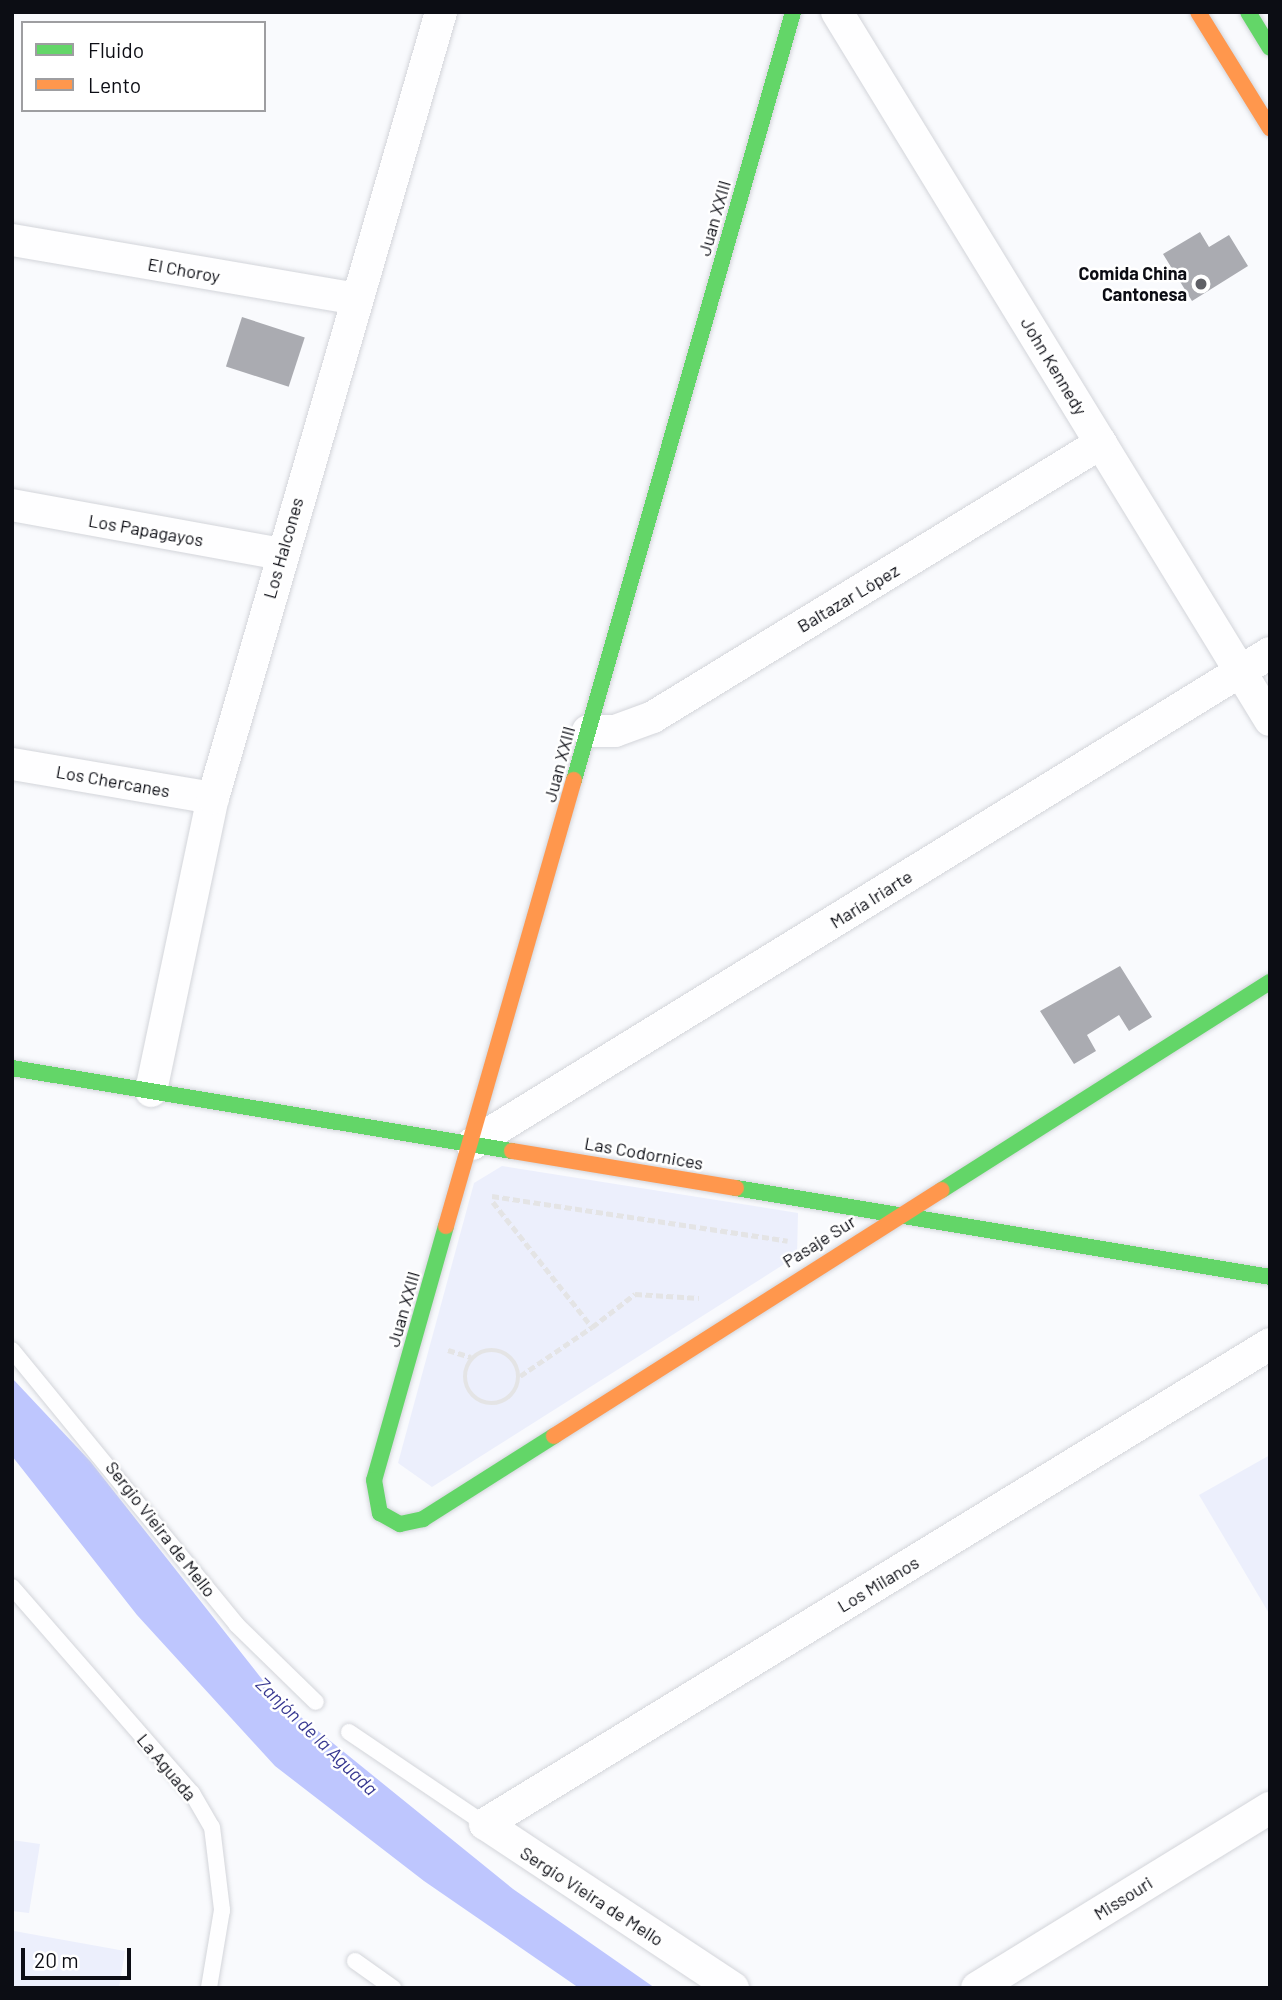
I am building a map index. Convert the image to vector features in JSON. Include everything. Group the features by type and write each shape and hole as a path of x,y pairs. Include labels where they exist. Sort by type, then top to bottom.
{"street":[{"name":"Los Halcones","path":"151,1091 213,798 281,554 441,12"},
{"name":"Juan XXIII","path":"389,1520 372,1492 793,12"},
{"name":"John Kennedy","path":"837,12 1270,720"},
{"path":"1198,12 1270,128"},
{"path":"1248,12 1270,48"},
{"name":"El Choroy","path":"12,240 356,299"},
{"name":"Baltazar López","path":"588,731 615,731 653,717 1101,443"},
{"name":"Los Papagayos","path":"12,505 281,554"},
{"name":"María Iriarte","path":"472,1144 1270,653"},
{"name":"Los Chercanes","path":"12,764 213,798"},
{"name":"Pasaje Sur","path":"389,1520 423,1519 840,1249 1270,982"},
{"name":"Las Codornices","path":"12,1068 1270,1277"},
{"name":"Los Milanos","path":"485,1824 1270,1345"},
{"name":"Missouri","path":"977,1988 1270,1808"},
{"name":"Sergio Vieira de Mello","path":"485,1824 733,1988"}],"lane":[{"name":"Sergio Vieira de Mello","path":"12,1350 237,1625 316,1702"},
{"name":"La Aguada","path":"12,1587 192,1793 212,1827 222,1866 222,1910 209,1988"},
{"name":"Sergio Vieira de Mello","path":"349,1732 485,1824"},
{"path":"355,1961 393,1988"}],"path":[{"path":"457,1191 840,1249"},
{"path":"488,1195 592,1327"},
{"path":"520,1376 511,1356 491,1349 471,1357 463,1378 472,1398 493,1405 513,1396 520,1376 635,1294 742,1300 747,1309"}],"shaded area":[{"path":"502,1166 798,1213 797,1256 432,1487 398,1463 474,1183"},
{"path":"1270,1455 1270,1615 1199,1495"},
{"path":"12,1840 40,1844 29,1913 12,1911"},
{"path":"14,1931 125,1951 119,1988 12,1988"}],"water":[{"name":"Zanjón de la Aguada","path":"12,1378 90,1461 276,1697 513,1889 655,1988 579,1988 424,1881 275,1766 137,1615 12,1456"}],"building":[{"name":"Comida China Cantonesa","path":"1200,232 1209,247 1229,235 1248,266 1192,301 1163,254"},
{"path":"242,317 305,337 289,387 226,366"},
{"path":"1120,966 1152,1017 1129,1031 1119,1015 1087,1035 1096,1051 1074,1064 1040,1011"}],"traffic: fast":[{"path":"574,780 793,12"},
{"path":"1248,12 1270,48"},
{"path":"942,1190 1270,982"},
{"path":"12,1068 512,1151"},
{"path":"736,1188 1270,1277"},
{"path":"446,1226 374,1480 380,1513 400,1524 423,1519 554,1436"}],"traffic: slow":[{"path":"1198,12 1270,128"},
{"path":"446,1226 574,780"},
{"path":"512,1151 736,1188"},
{"path":"554,1436 942,1190"}],"place":[{"name":"Comida China Cantonesa","path":"1201,284"}]}
